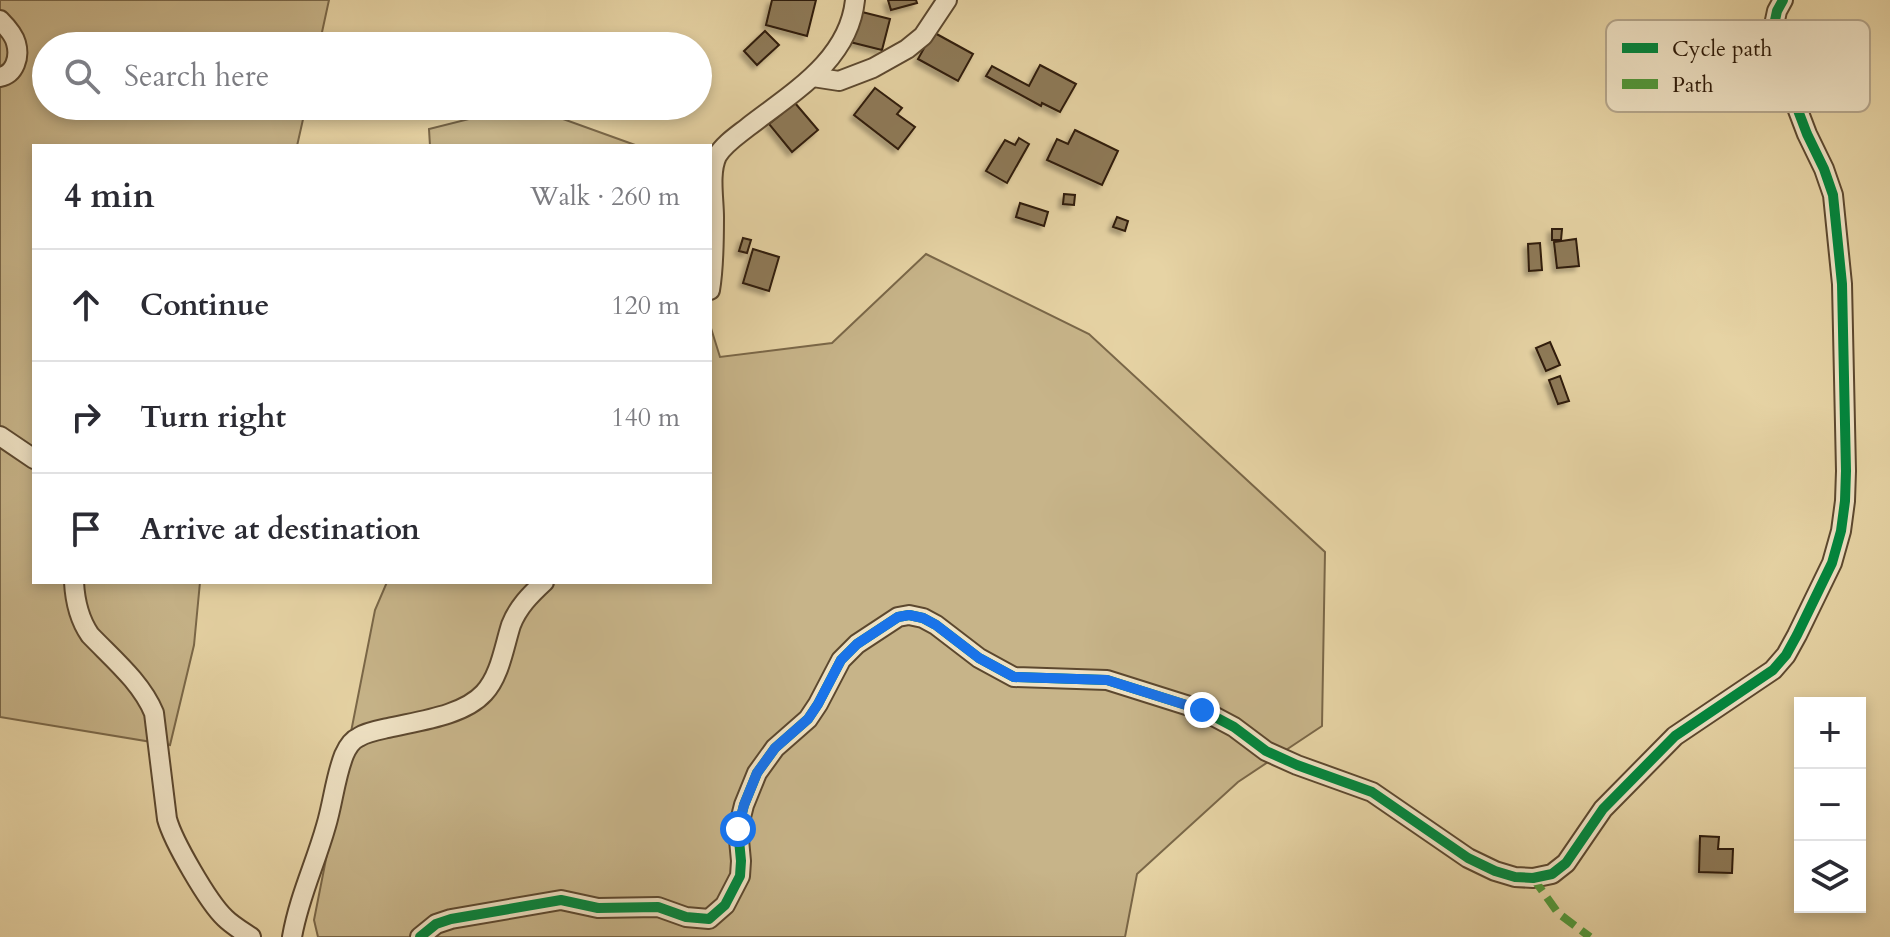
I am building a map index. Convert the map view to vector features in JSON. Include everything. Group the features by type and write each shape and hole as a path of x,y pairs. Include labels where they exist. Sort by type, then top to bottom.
{"street":[{"path":"712,260 716,159 728,143 813,77 835,52 848,31 855,0"},
{"path":"813,77 839,81 873,68 907,49 923,36 947,0"},
{"path":"1775,20 1783,0"},
{"path":"0,20 17,43 17,59 14,69 7,76 0,77"},
{"path":"420,937 436,924 451,919 561,900 598,908 658,907 686,917 709,919 725,905 740,876 738,829 757,773 775,748 808,719 841,660 883,626 898,617 909,615 936,625 979,658 1014,677 1107,680 1202,710 1234,727 1266,751 1372,792 1468,858 1495,871 1533,878 1552,874 1566,863 1603,809 1675,736 1773,670 1797,635 1832,563 1845,501 1842,284 1833,195 1799,112"},
{"path":"0,436 32,458"},
{"path":"74,584 75,602 85,628 137,684 154,713 171,833 212,903 225,919 251,937"},
{"path":"292,937 301,895 319,852 347,748 360,736 438,717 471,704 482,695 494,679 519,610 542,584"}],"shaded area":[{"path":"0,0 329,0 322,32 32,32 32,120 303,120 297,144 32,144 32,584 200,584 194,645 170,745 0,717"},
{"path":"465,120 566,120 632,144 430,144 429,129"},
{"path":"926,254 1089,334 1325,552 1322,726 1238,782 1137,874 1125,937 318,937 314,920 375,610 386,584 712,584 712,331 720,357 832,343"}],"building":[{"path":"772,0 816,0 807,36 766,25"},
{"path":"888,0 916,0 917,3 891,10"},
{"path":"858,11 890,19 882,50 850,42"},
{"path":"765,31 779,45 757,65 744,51"},
{"path":"933,32 973,54 958,81 918,59"},
{"path":"1040,65 1076,84 1060,112 1042,103 1041,106 986,76 992,66 1029,86"},
{"path":"875,88 902,108 897,114 915,127 898,149 854,115"},
{"path":"795,103 818,130 792,152 769,124"},
{"path":"1075,130 1118,151 1102,185 1047,160 1057,139 1068,144"},
{"path":"1019,138 1029,144 1007,183 986,171 1005,140 1015,145"},
{"path":"1064,194 1075,195 1074,205 1063,204"},
{"path":"1020,203 1048,212 1044,226 1016,217"},
{"path":"1117,217 1128,221 1125,231 1113,227"},
{"path":"1552,229 1562,229 1561,240 1552,240"},
{"path":"743,238 751,240 747,253 739,251"},
{"path":"1576,239 1579,266 1557,268 1554,242"},
{"path":"1540,243 1542,270 1529,271 1528,244"},
{"path":"753,249 779,257 769,291 743,283"},
{"path":"1550,342 1560,365 1546,371 1536,348"},
{"path":"1560,376 1569,401 1558,404 1549,380"},
{"path":"1700,836 1719,837 1718,849 1733,849 1732,873 1699,872"}],"marked path":[{"path":"1533,878 1558,913 1590,937"}],"cycle path":[{"path":"1775,20 1783,0"},
{"path":"420,937 436,924 451,919 561,900 598,908 658,907 686,917 709,919 725,905 740,876 738,829 757,773 775,748 808,719 841,660 857,644 898,617 909,615 936,625 979,658 1014,677 1107,680 1202,710 1234,727 1266,751 1372,792 1468,858 1495,871 1533,878 1552,874 1566,863 1603,809 1675,736 1773,670 1786,655 1832,563 1845,501 1842,284 1833,195 1799,112"}],"route":[{"path":"738,829 757,773 775,748 808,719 841,660 857,644 898,617 909,615 923,618 979,658 1014,677 1107,680 1202,710"}]}
